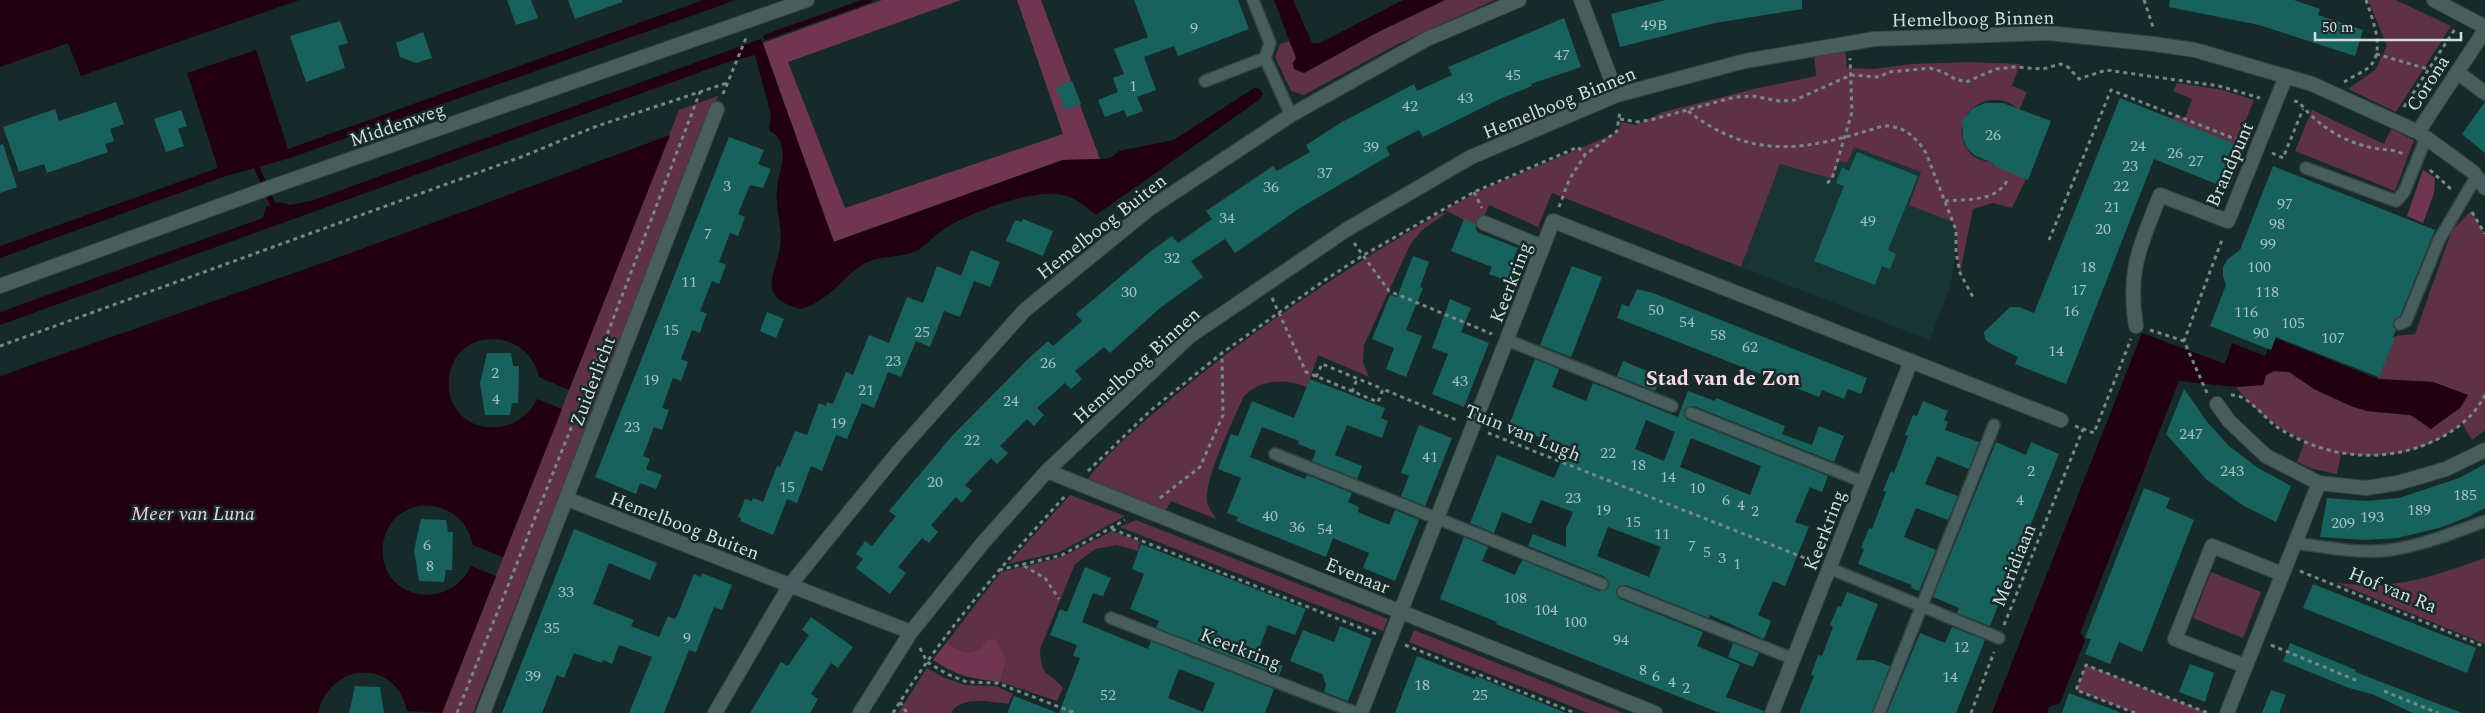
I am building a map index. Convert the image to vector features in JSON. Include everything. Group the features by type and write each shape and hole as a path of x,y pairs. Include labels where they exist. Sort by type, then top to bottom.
{"street":[{"name":"Middenweg","path":"0,286 274,186 807,0"},
{"name":"Hemelboog Buiten","path":"715,713 790,586 899,451 1024,310 1150,209 1291,115 1427,38 1519,0"},
{"path":"1581,0 1616,95"},
{"path":"2434,0 2485,28"},
{"name":"Corona","path":"2422,135 2457,72 2485,28"},
{"name":"Hemelboog Binnen","path":"860,713 911,632 982,544 1047,471 1190,336 1346,230 1471,157 1616,95 1746,60 1849,42 1969,34 2048,32 2159,44 2194,50 2286,76 2328,91 2422,135 2476,177 2485,188"},
{"path":"2457,72 2485,93"},
{"name":"Brandpunt","path":"2136,326 2132,278 2136,256 2160,195 2228,222 2286,76"},
{"name":"Zuiderlicht","path":"483,713 717,109"},
{"path":"1553,221 2061,420"},
{"name":"Keerkring","path":"1361,713 1553,221"},
{"path":"1484,224 1543,247"},
{"name":"Keerkring","path":"1772,713 1911,361"},
{"path":"2217,404 2240,433 2266,456 2319,483 2366,488 2398,483 2446,469 2485,450"},
{"name":"Evenaar","path":"1047,471 1655,713"},
{"path":"2227,713 2319,483"},
{"name":"Hemelboog Buiten","path":"567,499 911,632"},
{"path":"2246,666 2175,639 2212,546 2284,570"}],"lane":[{"path":"1253,0 1270,43 1266,58 1291,115"},
{"path":"1205,81 1266,58"},
{"path":"2306,168 2396,201 2404,192 2422,135"},
{"path":"2400,324 2408,316 2439,240 2476,177"},
{"path":"1507,340 1672,406"},
{"path":"1690,413 1863,482"},
{"path":"1879,713 1994,425"},
{"path":"1275,454 1602,584"},
{"path":"2295,542 2354,550 2388,550 2422,544 2485,521"},
{"path":"1829,568 1999,638"},
{"path":"1623,592 1794,659"},
{"name":"Keerkring","path":"1111,618 1357,713"}],"path":[{"path":"2144,0 2159,44"},
{"path":"2328,91 2370,67 2376,54 2376,33 2366,0"},
{"path":"2395,122 2464,16"},
{"path":"717,109 745,41"},
{"path":"1827,183 1832,179 1852,112 1849,42"},
{"path":"2376,54 2428,69"},
{"path":"1553,221 1569,180 1585,155 1617,131 1620,119 1638,122 1735,97 1752,96 1779,101 1795,100 1851,76 1879,77 1889,72 1930,68 1943,72 1954,80 1966,82 1996,69 2015,67 2043,69 2060,64 2068,67 2079,79 2106,70 2218,86 2276,103"},
{"path":"0,346 521,157 597,126 727,83"},
{"path":"2050,240 2111,90 2283,158 2303,110"},
{"path":"457,713 581,403 700,92"},
{"path":"1688,110 1704,123 1723,132 1747,142 1778,148 1809,146 1845,138 1883,126 1894,125 1904,129 1920,142 1945,201 1956,230 1956,252 1960,273 1974,299"},
{"path":"893,713 927,662 999,570 1076,483 1150,411 1278,313 1362,256 1478,190 1578,147 1585,155"},
{"path":"1945,201 1995,195 2002,190 2007,181"},
{"path":"2204,387 2184,340 2228,222"},
{"path":"1346,230 1362,256 1389,292 1507,340"},
{"path":"1265,284 1306,372 1378,402 1383,390"},
{"path":"2136,326 2184,340"},
{"name":"Meridiaan","path":"1970,713 2083,429 2094,433 2136,326"},
{"path":"999,570 1062,555 1112,529 1200,467 1223,415 1222,354"},
{"name":"Tuin van Lugh","path":"1316,377 1322,364 1829,568"},
{"path":"1352,392 1357,379"},
{"path":"2217,404 2227,396 2236,395 2247,401 2278,428 2324,450 2350,455 2377,456 2426,444 2454,430 2479,408 2485,396"},
{"path":"1112,529 1575,713"},
{"path":"1022,566 1037,572 1045,578 1059,599"},
{"name":"Hof van Ra","path":"2284,570 2485,647"},
{"path":"911,632 927,662 947,674 967,682 997,683 1075,713"},
{"path":"2256,639 2358,681"},
{"path":"2135,713 2076,690 2086,665 2208,713"},
{"path":"2384,691 2438,713"},
{"path":"900,702 907,713"}],"shaded area":[{"path":"882,0 961,0 788,62 845,208 1063,134 1017,0 1041,0 1100,159 1063,160 833,242 763,43"},
{"path":"1445,0 1495,0 1396,45 1304,95 1291,91 1275,57 1280,44 1289,41 1304,73 1378,32"},
{"path":"2368,0 2396,0 2451,26 2396,112 2348,89 2375,70 2387,46"},
{"path":"1845,48 1847,68 1874,69 1911,64 1969,62 2020,64 2012,86 2027,92 2019,110 2006,102 1994,100 1982,103 1972,109 1965,119 1962,130 1963,142 1974,157 1999,164 2026,179 2012,208 1993,203 1973,209 1960,273 1953,222 1909,205 1921,172 1854,147 1847,163 1839,161 1832,179 1780,164 1741,267 1552,193 1538,227 1489,205 1479,228 1445,210 1480,191 1618,132 1622,122 1636,125 1663,112 1754,89 1816,76 1814,52"},
{"path":"2177,83 2223,90 2254,100 2235,147 2172,122 2175,114 2185,118 2192,99 2173,91"},
{"path":"718,96 473,713 442,713 679,110"},
{"path":"2312,110 2384,144 2391,129 2414,140 2395,191 2295,151"},
{"path":"1853,146 1921,172 1947,220 1953,222 1956,230 1956,252 1950,286 1930,340 1741,267 1780,164 1832,179 1839,160"},
{"path":"2423,170 2435,178 2434,193 2423,223 2407,216"},
{"path":"2471,211 2485,234 2485,430 2472,440 2462,423 2436,441 2405,452 2373,456 2341,453 2337,474 2313,469 2297,462 2305,441 2267,418 2236,387 2263,385 2266,375 2274,371 2289,372 2314,389 2351,406 2367,411 2410,415 2431,428 2460,408 2468,395 2433,382 2378,379 2395,336 2415,334 2452,230"},
{"path":"1441,213 1446,213 1421,231 1410,245 1364,345 1363,362 1369,377 1318,355 1307,387 1282,381 1266,383 1251,390 1244,396 1215,464 1207,491 1207,502 1216,519 1171,501 1164,513 1085,482 1119,444 1184,388 1245,340 1341,274"},
{"path":"1070,495 1125,516 1060,552 1008,564"},
{"path":"1136,520 1388,619 1383,631 1120,527"},
{"path":"1112,531 1140,542 1138,551 1117,545 1095,549 1075,564 1040,649 1044,670 1063,688 1057,701 1000,682 1006,661 983,648 968,652 946,643 1001,572 1062,557"},
{"path":"2485,558 2485,644 2337,583 2374,585 2406,582"},
{"path":"2211,572 2261,592 2243,638 2193,618"},
{"path":"1414,630 1623,713 1588,713 1409,642"},
{"path":"996,639 1006,661 1000,682 965,676 933,660 946,643 968,652 982,648 986,640"},
{"path":"2086,665 2208,713 2135,713 2076,690"},
{"path":"927,668 945,678 966,685 996,686 1013,694 1008,704 977,701 955,707 951,713 898,713"}],"water":[{"path":"0,0 299,0 81,76 68,43 0,67"},
{"path":"703,0 736,0 290,158 223,177 0,258 0,246 218,168 187,73 256,50 288,149"},
{"path":"1274,0 1293,0 1312,43 1320,43 1403,0 1445,0 1378,32 1304,73 1294,69 1293,63 1296,58"},
{"path":"761,39 834,242 1063,160 1104,159 1112,157 1119,151 1174,140 1254,88 1260,89 1263,94 1259,100 1096,215 1075,199 1054,194 1020,198 1002,203 984,209 953,224 938,233 918,250 904,255 876,259 862,265 826,296 801,309 778,299 773,292 773,276 781,240 777,196 783,156 778,138 769,130 771,115 755,55 728,62 0,325 0,312 263,218 266,207 279,202 290,205 311,201"},
{"name":"Meer van Luna","path":"670,135 569,390 539,377 532,360 521,348 507,341 492,339 477,342 464,349 454,362 449,379 450,397 457,411 469,421 482,427 498,427 513,423 526,414 537,399 562,409 503,557 473,545 466,528 455,516 442,508 427,506 412,508 398,515 388,528 383,545 384,563 391,577 402,588 416,593 431,594 447,590 460,581 471,566 496,576 442,713 407,711 401,694 390,682 377,675 363,673 349,676 335,683 325,696 318,713 0,713 0,376 348,254"},
{"path":"2142,333 2225,364 2232,343 2265,356 2273,337 2378,379 2433,382 2468,395 2460,408 2431,429 2411,415 2367,411 2351,406 2314,389 2289,372 2274,371 2266,375 2263,385 2236,387 2179,381 2080,633 2085,640 2060,703 2049,707 2047,713 1992,713"}],"building":[{"path":"507,0 531,0 538,18 516,25"},
{"path":"568,0 622,0 622,2 575,19"},
{"path":"1134,0 1238,0 1249,29 1178,56 1174,46 1144,57 1156,90 1137,97 1143,111 1127,117 1124,110 1105,117 1098,100 1118,92 1113,78 1124,74 1114,49 1148,37"},
{"path":"1666,0 1802,0 1802,9 1715,23 1620,47 1611,14"},
{"path":"2170,0 2294,0 2320,9 2318,15 2363,30 2355,56 2259,25 2169,7"},
{"path":"1564,18 1581,67 1531,84 1532,86 1502,98 1423,137 1419,130 1386,147 1390,155 1300,208 1235,253 1225,239 1191,261 1203,277 1160,308 1110,353 1104,347 1075,371 1082,379 1071,389 1065,383 1037,408 1044,415 1034,426 1027,419 1000,446 1008,453 997,464 991,458 965,485 972,491 962,503 956,497 931,525 938,532 929,543 922,538 898,567 906,573 890,594 856,568 863,559 856,554 865,541 872,546 896,516 889,511 951,437 1048,341 1053,346 1082,321 1076,314 1151,251 1172,236 1178,243 1212,219 1206,211 1273,166 1277,171 1310,152 1306,145 1342,122 1414,84 1417,91 1452,75 1448,67"},
{"path":"340,21 348,43 338,46 345,68 306,82 290,36"},
{"path":"423,32 432,58 416,63 400,57 396,43"},
{"path":"1072,81 1081,104 1065,110 1056,87"},
{"path":"2120,98 2245,148 2229,189 2154,159 2066,384 2015,364 2018,357 1989,343 1985,339 1984,332 2010,307 2019,307 2034,313"},
{"path":"116,102 124,124 110,129 114,141 105,144 108,152 47,173 44,164 19,172 3,127 55,109 59,121"},
{"path":"2485,102 2485,153 2462,134"},
{"path":"1985,103 2003,103 2051,121 2028,180 1994,166 1995,164 1974,155 1967,148 1963,139 1962,121 1973,108"},
{"path":"181,110 187,126 178,129 184,146 166,152 154,119"},
{"path":"729,137 764,150 758,164 771,169 763,188 750,185 738,214 745,217 738,236 730,233 719,262 726,265 719,284 712,281 700,311 707,314 700,333 692,330 681,359 688,362 681,381 673,378 662,408 669,410 662,430 654,427 643,456 650,459 646,469 662,475 656,489 640,483 636,494 595,477"},
{"path":"3,144 17,187 0,193 0,145"},
{"path":"1857,152 1918,176 1888,250 1896,254 1890,269 1882,266 1875,285 1814,261 1844,186 1836,183 1842,167 1849,171"},
{"path":"2273,166 2435,230 2400,316 2394,320 2393,327 2396,330 2393,337 2395,338 2379,377 2276,337 2271,350 2210,326 2226,285 2223,267 2228,259 2240,250"},
{"path":"1023,219 1053,231 1043,256 1006,241 1015,220 1022,222"},
{"path":"1464,219 1475,223 1477,232 1518,248 1513,260 1521,264 1513,283 1489,274 1492,267 1451,251"},
{"path":"971,250 1000,262 990,287 961,276"},
{"path":"1413,256 1429,262 1420,287 1423,288 1406,330 1422,336 1406,377 1386,369 1394,348 1372,339 1390,295 1397,297"},
{"path":"937,266 974,281 960,317 944,311 930,347 916,341 901,377 888,372 874,408 862,403 847,439 836,435 822,471 811,466 797,503 787,499 773,535 740,521 741,518 738,517 745,499 752,501 753,498 763,502 777,466 780,467 795,431 807,435 819,403 826,406 827,402 833,404 846,372 853,375 869,335 889,343 907,297 923,303"},
{"path":"1572,266 1602,277 1571,357 1540,345"},
{"path":"1637,289 1653,293 1867,378 1861,394 1848,389 1844,399 1822,390 1819,397 1617,318 1622,304 1629,307"},
{"path":"1450,299 1471,308 1461,332 1489,343 1464,407 1432,394 1448,354 1432,348"},
{"path":"767,312 784,319 776,338 760,331"},
{"path":"487,353 511,353 513,366 519,366 518,403 512,403 510,415 485,415 480,383"},
{"path":"1535,359 1559,369 1552,387 1586,401 1593,383 1678,417 1688,391 1715,401 1716,398 1785,426 1782,434 1812,445 1819,426 1844,436 1834,462 1694,406 1687,407 1684,411 1685,417 1688,420 1828,476 1822,492 1810,487 1795,522 1809,527 1785,586 1773,581 1758,615 1771,621 1764,639 1710,615 1709,618 1626,585 1619,586 1616,590 1617,596 1620,599 1703,632 1697,646 1740,664 1726,697 1764,711 1763,713 1720,713 1496,624 1497,622 1440,599 1464,537 1488,547 1482,561 1515,575 1522,560 1599,591 1606,590 1609,586 1608,580 1605,577 1528,546 1533,534 1566,547 1566,529 1573,512 1541,500 1531,524 1502,512 1494,533 1470,523 1497,455 1554,478 1567,448 1509,425","holes":["1646,420 1675,432 1664,461 1635,449","1691,438 1761,466 1750,495 1680,467","1608,527 1661,547 1649,577 1597,556"]},
{"path":"1623,361 1661,377 1655,391 1617,376"},
{"path":"1310,379 1385,408 1381,418 1388,421 1382,438 1347,425 1335,455 1362,466 1357,479 1312,461 1316,451 1298,444 1299,441 1262,427 1250,457 1305,479 1307,475 1352,493 1348,502 1359,507 1358,512 1389,525 1395,510 1419,520 1395,581 1363,568 1369,553 1333,538 1326,557 1236,521 1238,517 1227,513 1241,478 1218,469 1231,434 1238,436 1252,401 1294,418"},
{"path":"2184,389 2208,423 2229,446 2258,468 2291,486 2276,522 2244,506 2207,480 2166,434"},
{"path":"1923,401 1948,411 1944,420 1948,422 1945,430 1979,442 1969,469 1937,456 1925,484 1958,496 1948,520 1916,508 1904,537 1936,550 1919,591 1911,588 1912,585 1858,564 1864,549 1861,548 1869,528 1872,529 1886,492 1883,491 1891,471 1894,473 1908,436 1905,435 1913,415 1917,416"},
{"path":"1419,425 1452,438 1425,506 1401,496 1409,476 1401,473"},
{"path":"1996,442 2026,455 2031,442 2059,454 1990,626 1957,613 1959,608 1933,597"},
{"path":"2485,464 2485,508 2468,517 2439,528 2397,538 2365,540 2320,537 2327,498 2366,501 2399,498 2459,478"},
{"path":"2144,488 2170,498 2166,508 2194,520 2142,652 2119,642 2110,664 2085,654 2091,639 2085,638"},
{"path":"421,519 446,520 448,532 453,532 452,570 446,570 444,582 419,581 414,550"},
{"path":"574,529 657,563 650,580 609,563 593,604 634,620 631,626 659,637 668,616 674,619 677,616 694,574 701,577 702,573 732,585 722,610 714,607 696,652 689,650 664,713 629,713 652,657 619,645 612,664 603,660 602,663 574,653 564,678 557,675 542,713 502,713"},
{"path":"1141,544 1306,609 1295,635 1268,625 1256,656 1283,666 1279,675 1156,628 1159,621 1130,609 1144,574 1132,569"},
{"path":"1085,567 1111,578 1103,596 1093,593 1082,622 1148,649 1151,641 1274,689 1265,713 1059,713 1080,658 1073,656 1077,645 1050,635 1060,609 1067,612","holes":["1179,669 1215,683 1203,712 1168,698"]},
{"path":"2313,584 2476,648 2467,673 2303,608"},
{"path":"1847,592 1878,604 1856,660 1873,660 1890,666 1872,713 1799,713 1814,676 1811,675 1818,655 1822,656 1833,627 1830,625 1838,606 1841,607"},
{"path":"811,617 853,647 838,668 831,663 811,694 818,699 810,713 750,713 781,662 788,666 809,635 802,630"},
{"path":"1340,626 1372,639 1348,701 1324,692 1326,685 1322,674 1290,661 1303,630 1334,642"},
{"path":"1952,627 1985,640 1956,713 1887,713 1920,633 1945,643"},
{"path":"1733,643 1759,653 1753,667 1728,657"},
{"path":"2290,643 2356,670 2355,672 2462,713 2413,713 2372,694 2349,688 2283,661"},
{"path":"1417,656 1475,679 1476,676 1566,713 1395,713"},
{"path":"2190,664 2214,673 2205,702 2179,692"},
{"path":"355,686 380,687 384,713 349,713"},
{"path":"2271,690 2286,695 2279,713 2262,713"},
{"path":"2069,693 2119,712 2119,713 2062,713"},
{"path":"1014,696 1055,712 1055,713 1007,713"}],"waterway":[{"path":"766,37 870,0"},
{"path":"257,168 273,205"}],"district":[{"name":"Stad van de Zon","path":"1723,378"}]}
